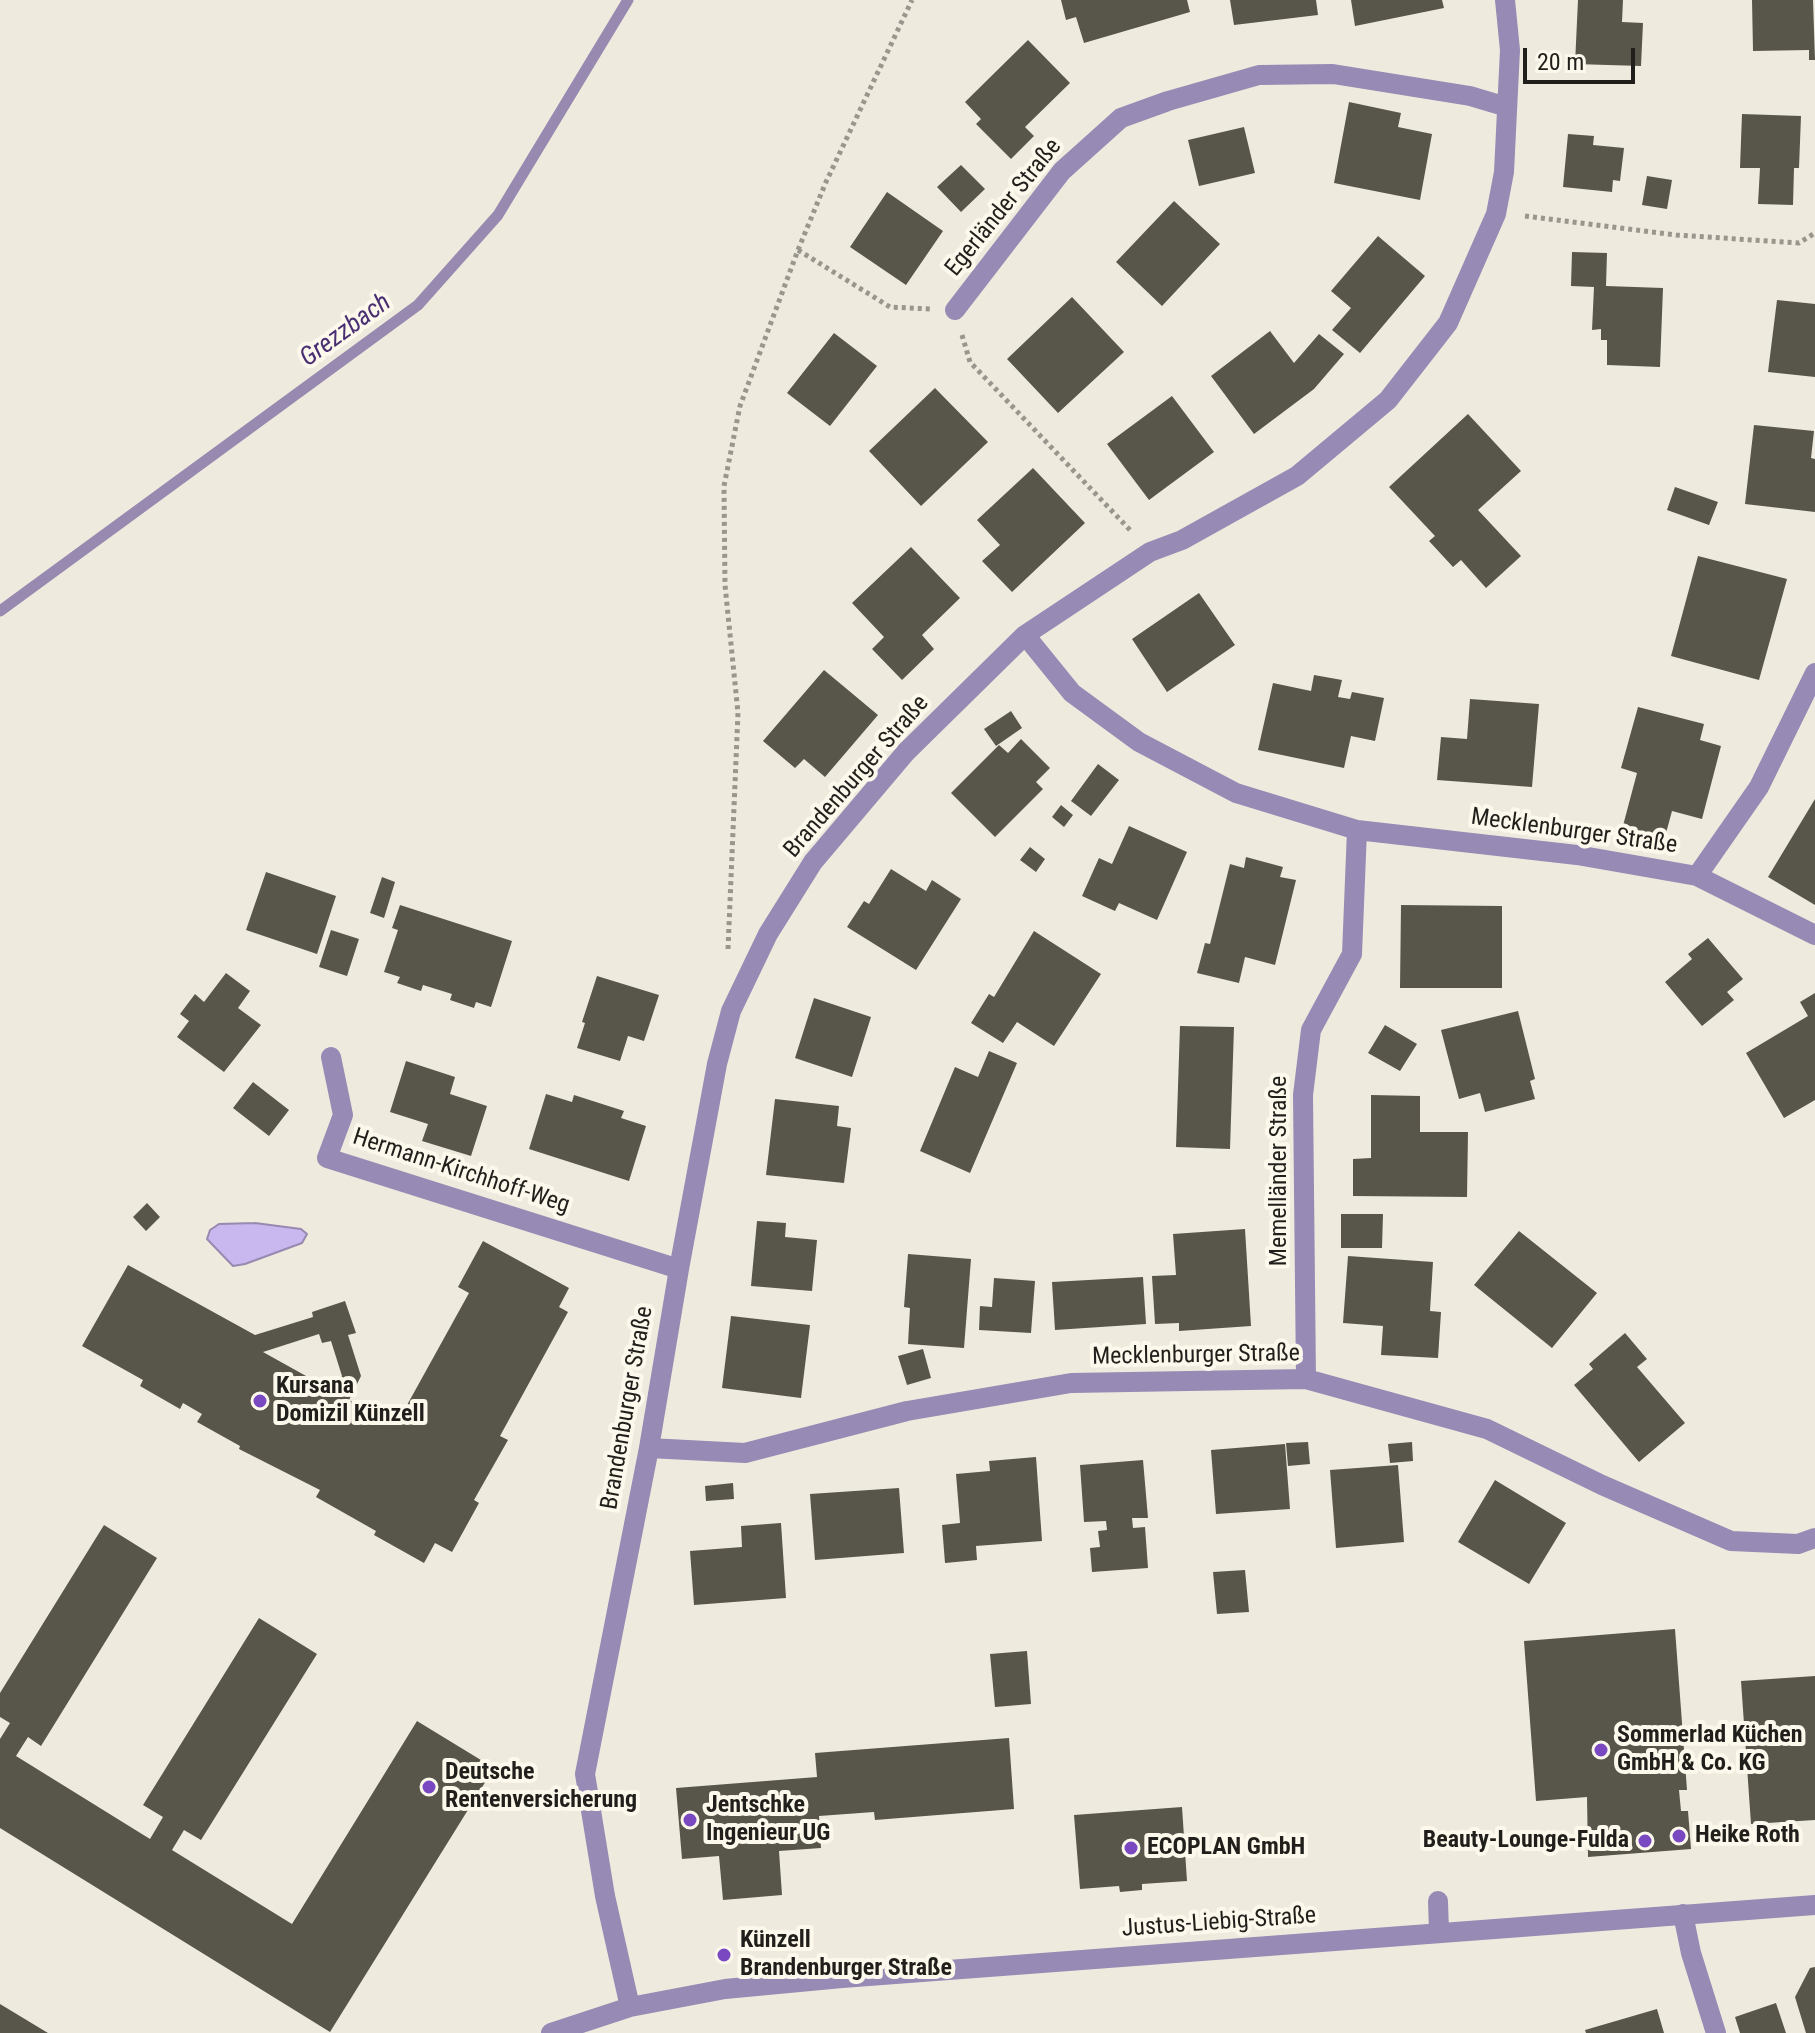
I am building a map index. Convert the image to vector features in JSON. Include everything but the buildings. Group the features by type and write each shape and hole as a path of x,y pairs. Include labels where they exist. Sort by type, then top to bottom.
{"street":[{"name":"Brandenburger Straße","path":"630,2007 605,1896 585,1774 649,1448 717,1064 731,1011 768,934 813,862 906,752 1025,635 1150,552 1182,540 1297,476 1388,400 1448,323 1496,214 1504,172 1510,50 1505,0"},
{"name":"Egerländer Straße","path":"955,310 1062,171 1121,118 1259,75 1333,74 1470,96 1507,107"},
{"name":"Mecklenburger Straße","path":"1025,635 1072,693 1139,742 1236,793 1357,830 1577,855 1697,876 1815,935"},
{"name":"Mecklenburger Straße","path":"1697,876 1759,787 1815,673"},
{"name":"Memelländer Straße","path":"1306,1379 1303,1095 1311,1030 1352,954 1357,830"},
{"name":"Hermann-Kirchhoff-Weg","path":"331,1057 343,1115 327,1158 679,1269"},
{"name":"Mecklenburger Straße","path":"649,1448 745,1453 907,1411 1071,1383 1306,1379 1487,1429 1602,1485 1731,1541 1798,1544 1815,1538"},
{"path":"1438,1901 1439,1932"},
{"name":"Justus-Liebig-Straße","path":"551,2033 630,2007 712,1991 801,1981 1815,1905"},
{"path":"1683,1914 1716,2033"}],"path":[{"path":"727,962 738,713 725,585 724,486 740,406 798,250 826,182 912,0"},
{"path":"1496,214 1676,235 1799,243 1815,233"},
{"path":"798,250 890,307 955,310 970,362 1150,552"}],"shaded area":[{"path":"255,1223 301,1229 307,1234 302,1243 233,1266 207,1239 210,1230 219,1224"}],"waterway":[{"name":"Grezzbach","path":"0,611 418,305 498,215 628,0"}],"place":[{"name":"Kursana Domizil Künzell","path":"260,1401"},
{"name":"Sommerlad Küchen GmbH & Co. KG","path":"1601,1750"},
{"name":"Deutsche Rentenversicherung","path":"429,1787"},
{"name":"Jentschke Ingenieur UG","path":"690,1820"},
{"name":"Heike Roth","path":"1679,1836"},
{"name":"Beauty-Lounge-Fulda","path":"1645,1841"},
{"name":"ECOPLAN GmbH","path":"1131,1848"},
{"name":"Künzell Brandenburger Straße","path":"724,1955"}]}
